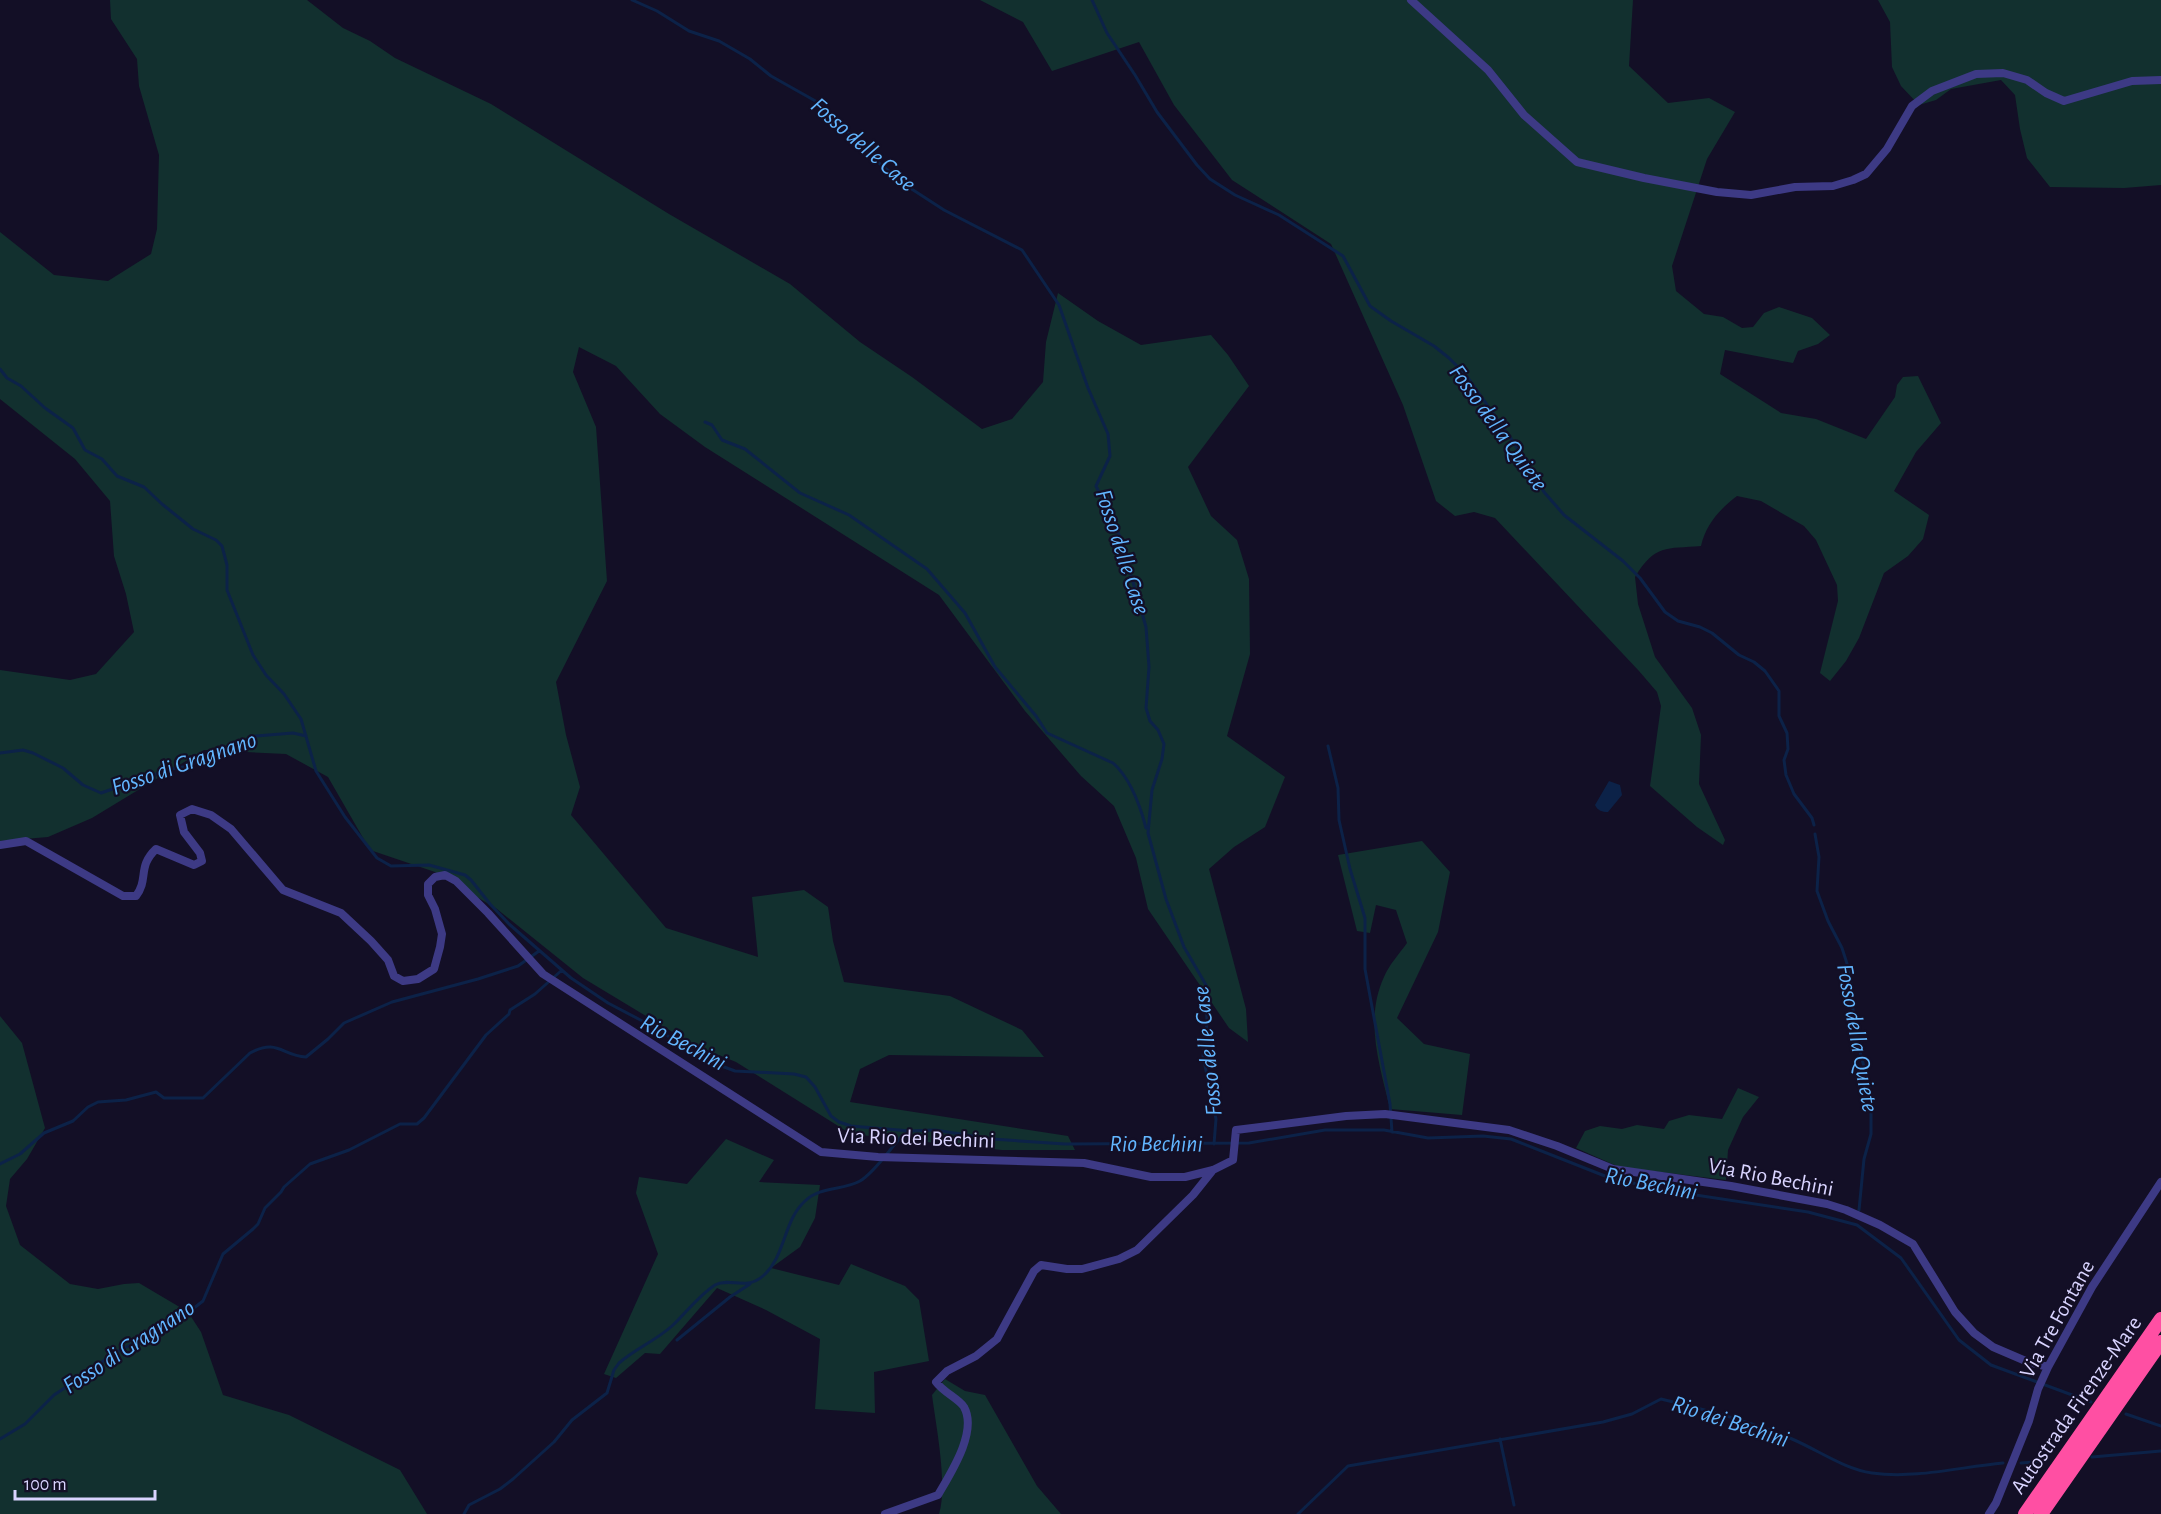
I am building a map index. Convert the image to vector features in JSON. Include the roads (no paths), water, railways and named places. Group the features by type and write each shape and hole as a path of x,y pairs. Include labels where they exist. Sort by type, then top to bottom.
{"highway":[{"name":"Autostrada Firenze-Mare","path":"2025,1514 2161,1319"},
{"name":"Autostrada Firenze-Mare","path":"2041,1514 2161,1342"}],"street":[{"path":"1411,0 1488,70 1524,115 1577,162 1717,192 1750,195 1794,188 1833,186 1866,174 1887,149 1912,106 1932,91 1976,74 2011,75 2027,80 2046,93 2064,100 2132,81 2161,80"},
{"name":"Via Rio dei Bechini","path":"0,845 26,842 123,896 136,896 141,889 146,859 156,849 194,866 202,861 200,853 184,832 180,815 192,809 211,815 231,829 283,890 341,913 371,941 388,960 394,976 403,981 418,979 434,969 442,934 435,909 428,895 428,884 435,877 445,875 456,881 488,913 543,974 821,1152 878,1157 1084,1163 1151,1177 1185,1177 1213,1170 1233,1160 1235,1149"},
{"name":"Via Rio Bechini","path":"1235,1149 1236,1130 1346,1116 1385,1114 1509,1130 1557,1146 1613,1169 1731,1186 1827,1204 1872,1221 1913,1244 1956,1312 1974,1333 1992,1347 2028,1362 2048,1366"},
{"path":"885,1514 938,1495 963,1450 967,1421 963,1407 943,1392 936,1382 947,1371 976,1356 997,1339 1034,1271 1041,1265 1082,1269 1119,1259 1137,1250 1193,1195 1213,1170"},
{"name":"Via Tre Fontane","path":"1989,1514 1996,1503 2030,1420 2038,1389 2048,1366 2092,1287 2161,1182"}],"water":[{"path":"1609,781 1620,785 1622,795 1608,812 1604,812 1595,805"}],"waterway":[{"name":"Fosso delle Case","path":"632,0 657,11 689,31 719,41 750,59 771,76 819,103 874,159 907,186 944,210 1022,250 1059,305 1088,388 1108,434 1110,456 1096,486 1120,537 1146,627 1149,667 1146,708 1150,721 1158,730 1164,744 1162,759 1152,790 1148,833 1166,899 1184,947 1206,985 1207,1023 1203,1056 1216,1119 1214,1144"},
{"name":"Fosso della Quiete","path":"1092,0 1107,33 1157,112 1210,179 1235,195 1279,215 1343,256 1370,306 1434,346 1466,375 1512,440 1544,492 1564,515 1623,561 1640,578 1665,612 1678,621 1712,633 1739,655 1754,662 1765,671 1779,691 1779,716 1787,733 1788,749 1784,760 1786,775 1794,794 1812,818 1814,825"},
{"name":"Rio Bechini","path":"0,369 7,378 21,386 45,408 73,428 85,450 102,459 117,476 144,487 193,529 216,540 222,546 227,565 227,590 253,655 301,719 316,771 345,817 377,858 391,866 429,865 465,875 509,924 571,978 608,1003 650,1025 708,1061 735,1071 794,1074 806,1077 815,1087 831,1116 851,1126 910,1131 935,1130 992,1139 1065,1144 1249,1143 1325,1130 1384,1130 1428,1138 1483,1136 1511,1139 1610,1178 1669,1191 1808,1212 1857,1225 1901,1258 1959,1340 1991,1365 2091,1402"},
{"path":"705,422 712,425 722,440 745,449 800,493 849,515 927,569 965,613 995,667 1036,716 1047,733 1113,763 1119,769 1134,793 1146,828"},
{"name":"Fosso di Gragnano","path":"0,753 23,750 33,753 63,768 83,785 101,793 171,769 189,766 214,752 256,736 293,733 306,736"},
{"path":"1328,746 1338,788 1339,820 1350,869 1365,918 1365,969 1390,1104 1392,1132"},
{"name":"Fosso della Quiete","path":"1815,834 1819,857 1817,891 1828,921 1842,948 1850,973 1855,1034 1871,1098 1871,1134 1864,1159 1859,1210"},
{"path":"0,1164 20,1154 44,1133 73,1121 88,1107 98,1102 126,1100 156,1092 164,1098 203,1098 250,1053 259,1049 274,1047 306,1057 344,1023 392,1002 518,966 539,951"},
{"name":"Fosso di Gragnano","path":"0,1439 25,1424 54,1395 114,1353 163,1329 203,1301 223,1254 258,1224 265,1208 310,1164 349,1150 400,1124 417,1124 424,1118 486,1035 509,1014 510,1010 535,994 562,970"},
{"path":"464,1514 469,1505 500,1489 554,1442 572,1420 607,1393 614,1370 619,1363 672,1326 709,1289 726,1282 750,1283 763,1276 771,1268 792,1218 805,1201 818,1193 860,1181 876,1167 901,1137 909,1132"},
{"path":"677,1340 730,1297 750,1284"},
{"name":"Rio dei Bechini","path":"1298,1514 1348,1466 1603,1422 1632,1414 1661,1399 1760,1427 1792,1439 1841,1463 1872,1473 1921,1474 2003,1463"},
{"path":"2126,1414 2161,1426"},
{"path":"1500,1439 1514,1505"},
{"name":"Rio dei Bechini","path":"2092,1457 2161,1451"},
{"name":"Rio dei Bechini","path":"2021,1463 2045,1461"}]}
